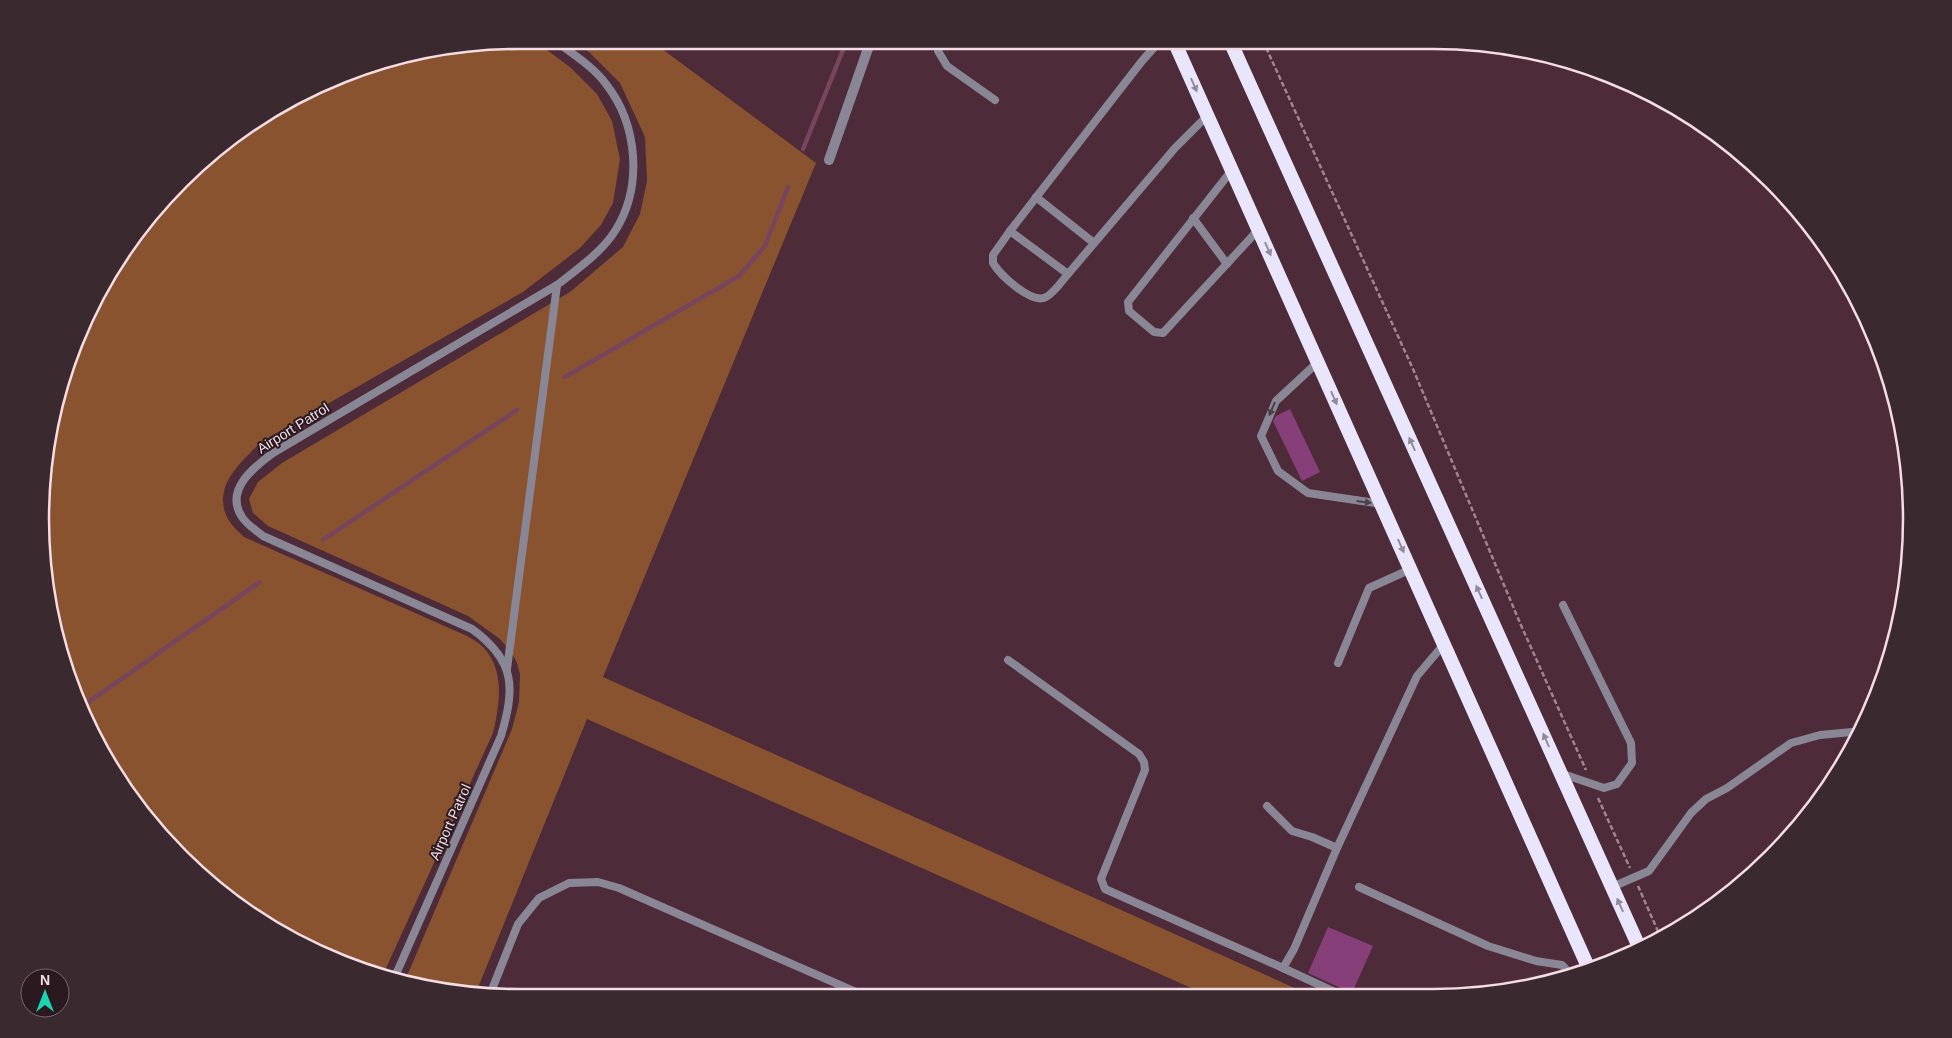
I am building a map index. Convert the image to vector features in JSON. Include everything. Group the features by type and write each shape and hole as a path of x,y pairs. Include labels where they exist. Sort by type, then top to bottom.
{"highway":[{"path":"1178,49 1586,963"},
{"path":"1234,49 1637,943"}],"street":[{"path":"829,160 868,49"}],"lane":[{"name":"Airport Patrol","path":"507,668 498,653 486,639 472,629 263,536 242,517 238,507 238,494 241,482 252,469 273,453 557,285 592,257 615,232 626,210 632,184 634,159 629,132 620,107 606,83 565,49"},
{"path":"938,49 947,66 995,100"},
{"path":"1153,49 1010,231 993,255 993,263 1028,296 1038,299 1048,297 1175,148 1208,115"},
{"path":"1232,170 1128,302 1129,311 1154,332 1163,333 1259,229"},
{"path":"1036,198 1094,243"},
{"path":"1193,218 1227,264"},
{"path":"1010,231 1068,274"},
{"name":"Airport Patrol","path":"397,973 501,736 510,701 510,684 507,668 557,285"},
{"path":"1318,362 1276,401 1261,436 1278,471 1308,493 1382,504"},
{"path":"1338,663 1369,588 1411,569"},
{"path":"1560,773 1593,786 1604,788 1617,784 1632,763 1631,743 1563,605"},
{"path":"1283,968 1294,948 1337,848 1417,676 1444,644"},
{"path":"1008,660 1139,754 1144,762 1145,770 1101,879 1105,889 1328,989"},
{"path":"1612,887 1649,871 1691,813 1706,799 1727,788 1791,743 1820,735 1852,732"},
{"path":"1267,806 1292,831 1337,848"},
{"path":"493,988 518,924 539,898 569,883 598,882 619,888 849,989"},
{"path":"1359,887 1488,946 1536,962 1562,966 1566,970"}],"path":[{"path":"1267,49 1413,369 1520,623 1658,931"}],"shaded area":[{"path":"546,49 571,68 597,94 612,121 620,159 613,203 601,225 580,248 523,292 261,442 237,467 226,486 223,496 228,519 244,537 467,636 483,647 495,666 498,677 499,699 493,733 385,969 311,941 258,910 209,873 186,852 146,805 112,754 97,727 74,670 58,611 50,550 50,488 58,427 65,397 74,368 97,311 128,258 146,233 186,186 209,165 258,128 284,112 311,97 368,74 427,58 458,53 488,50"},
{"path":"585,49 662,49 816,163 603,677 1297,989 1194,989 587,719 478,987 407,975 512,729 519,702 520,674 517,663 512,653 500,639 468,616 268,526 253,513 249,499 258,482 282,463 570,292 623,247 640,214 647,181 645,137 620,83"}],"building":[{"path":"1290,409 1320,472 1302,481 1273,421 1276,416"},
{"path":"1328,927 1373,946 1354,989 1343,989 1308,973"}],"waterway":[{"path":"803,149 843,49"},
{"path":"565,377 739,276 765,246 788,187"},
{"path":"323,540 517,410"},
{"path":"87,703 260,582"}]}
